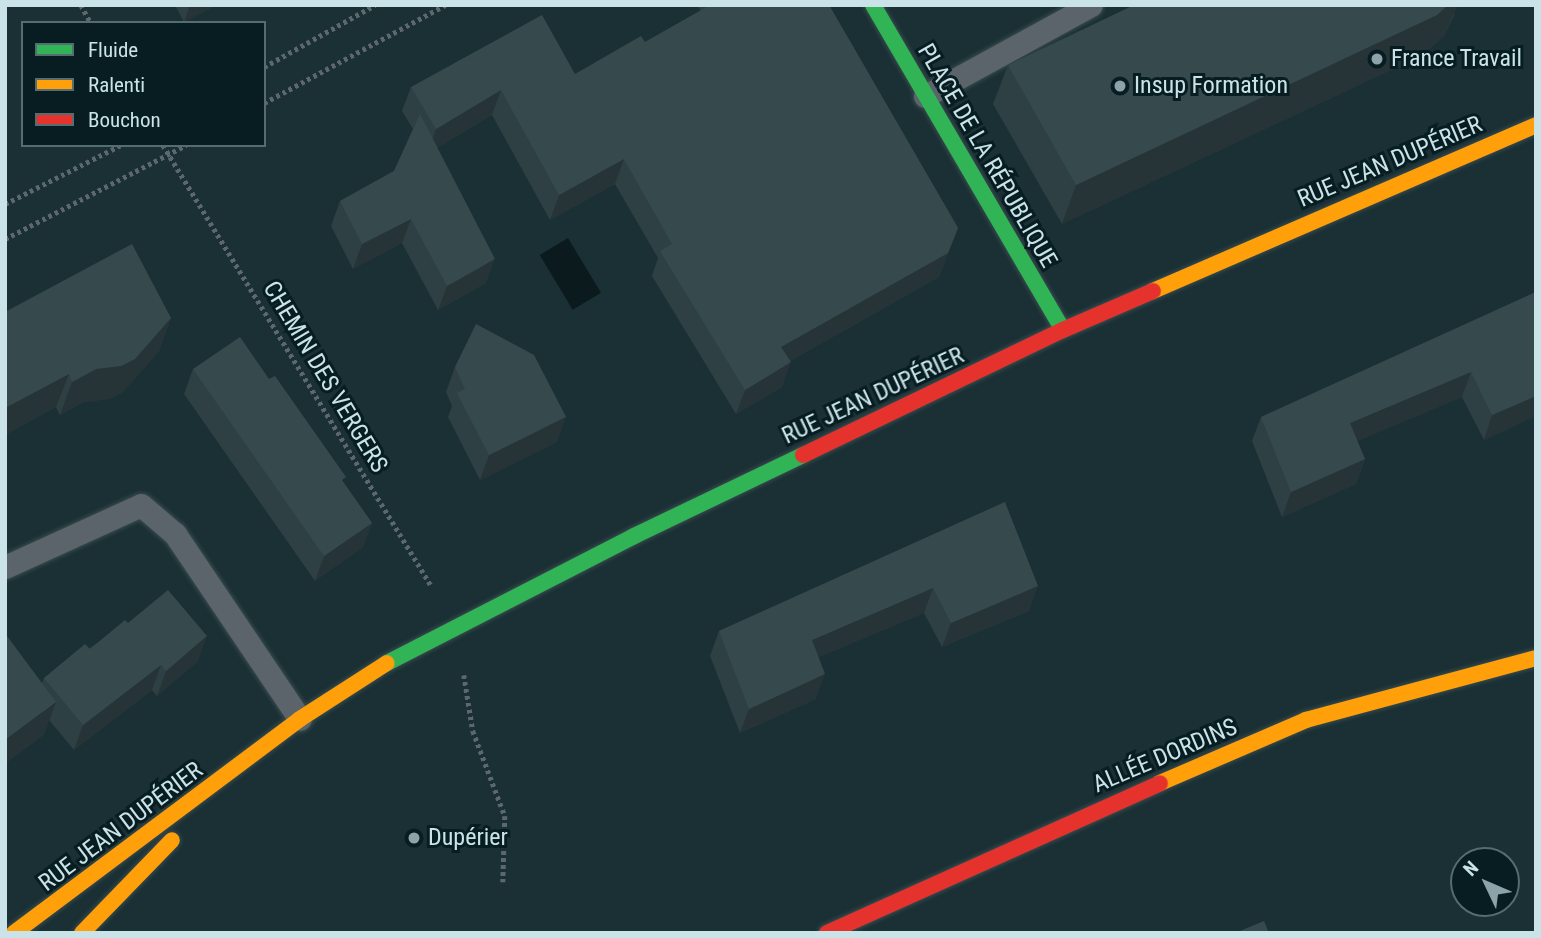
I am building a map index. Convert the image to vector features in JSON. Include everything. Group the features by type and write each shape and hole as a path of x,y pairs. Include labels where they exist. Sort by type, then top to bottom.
{"street":[{"name":"PLACE DE LA RÉPUBLIQUE","path":"873,5 1063,330"},
{"name":"RUE JEAN DUPÉRIER","path":"14,933 300,719 384,664 634,536 1063,330 1536,125"},
{"name":"ALLÉE DORDINS","path":"827,933 1117,801 1306,720 1536,658"},
{"name":"RUE JEAN DUPÉRIER","path":"82,933 254,756"}],"lane":[{"path":"925,96 1091,5"},
{"path":"5,567 141,505 175,534 300,719"}],"path":[{"path":"81,5 90,21"},
{"path":"266,66 374,5"},
{"path":"266,102 444,5"},
{"path":"5,204 117,147"},
{"name":"CHEMIN DES VERGERS","path":"164,147 457,626"},
{"path":"5,239 183,147"},
{"path":"457,626 473,731 505,816 503,882"}],"shaded area":[{"path":"568,238 601,293 573,310 540,255"}],"building":[{"path":"710,5 829,5 958,228 948,253 781,347 791,362 745,390 660,251 672,244 624,159 559,195 501,90 436,129 411,87 542,15 575,74 641,36 645,42"},
{"path":"1134,5 1448,5 1437,15 1076,185 1008,65"},
{"path":"420,114 495,259 447,286 411,219 362,244 340,201 394,171"},
{"path":"132,244 171,318 135,359 121,366 96,369 72,382 69,374 5,408 5,312"},
{"path":"1536,292 1536,396 1492,415 1471,372 1350,423 1365,459 1291,492 1261,417"},
{"path":"476,324 534,355 566,417 489,455 457,393 465,389 455,367"},
{"path":"240,337 269,379 275,376 346,477 342,480 372,523 324,556 193,369"},
{"path":"1005,502 1038,586 951,623 933,588 812,640 825,674 749,709 719,631"},
{"path":"168,590 207,636 166,671 161,665 83,725 44,678 85,644 90,649 125,620 128,623"},
{"path":"7,636 56,702 5,740 5,637"},
{"path":"1264,921 1269,933 1235,933"}],"traffic: fast":[{"path":"873,5 1063,330"},
{"path":"387,663 634,536 803,455"}],"traffic: slow":[{"path":"1153,291 1536,125"},
{"path":"1160,783 1306,720 1536,658"},
{"path":"14,933 300,719 387,663"},
{"path":"82,933 172,840"}],"traffic: jam":[{"path":"803,455 1063,330 1153,291"},
{"path":"827,933 1160,783"}],"place":[{"name":"France Travail","path":"1377,59"},
{"name":"Insup Formation","path":"1120,86"},
{"name":"Dupérier","path":"414,838"}]}
